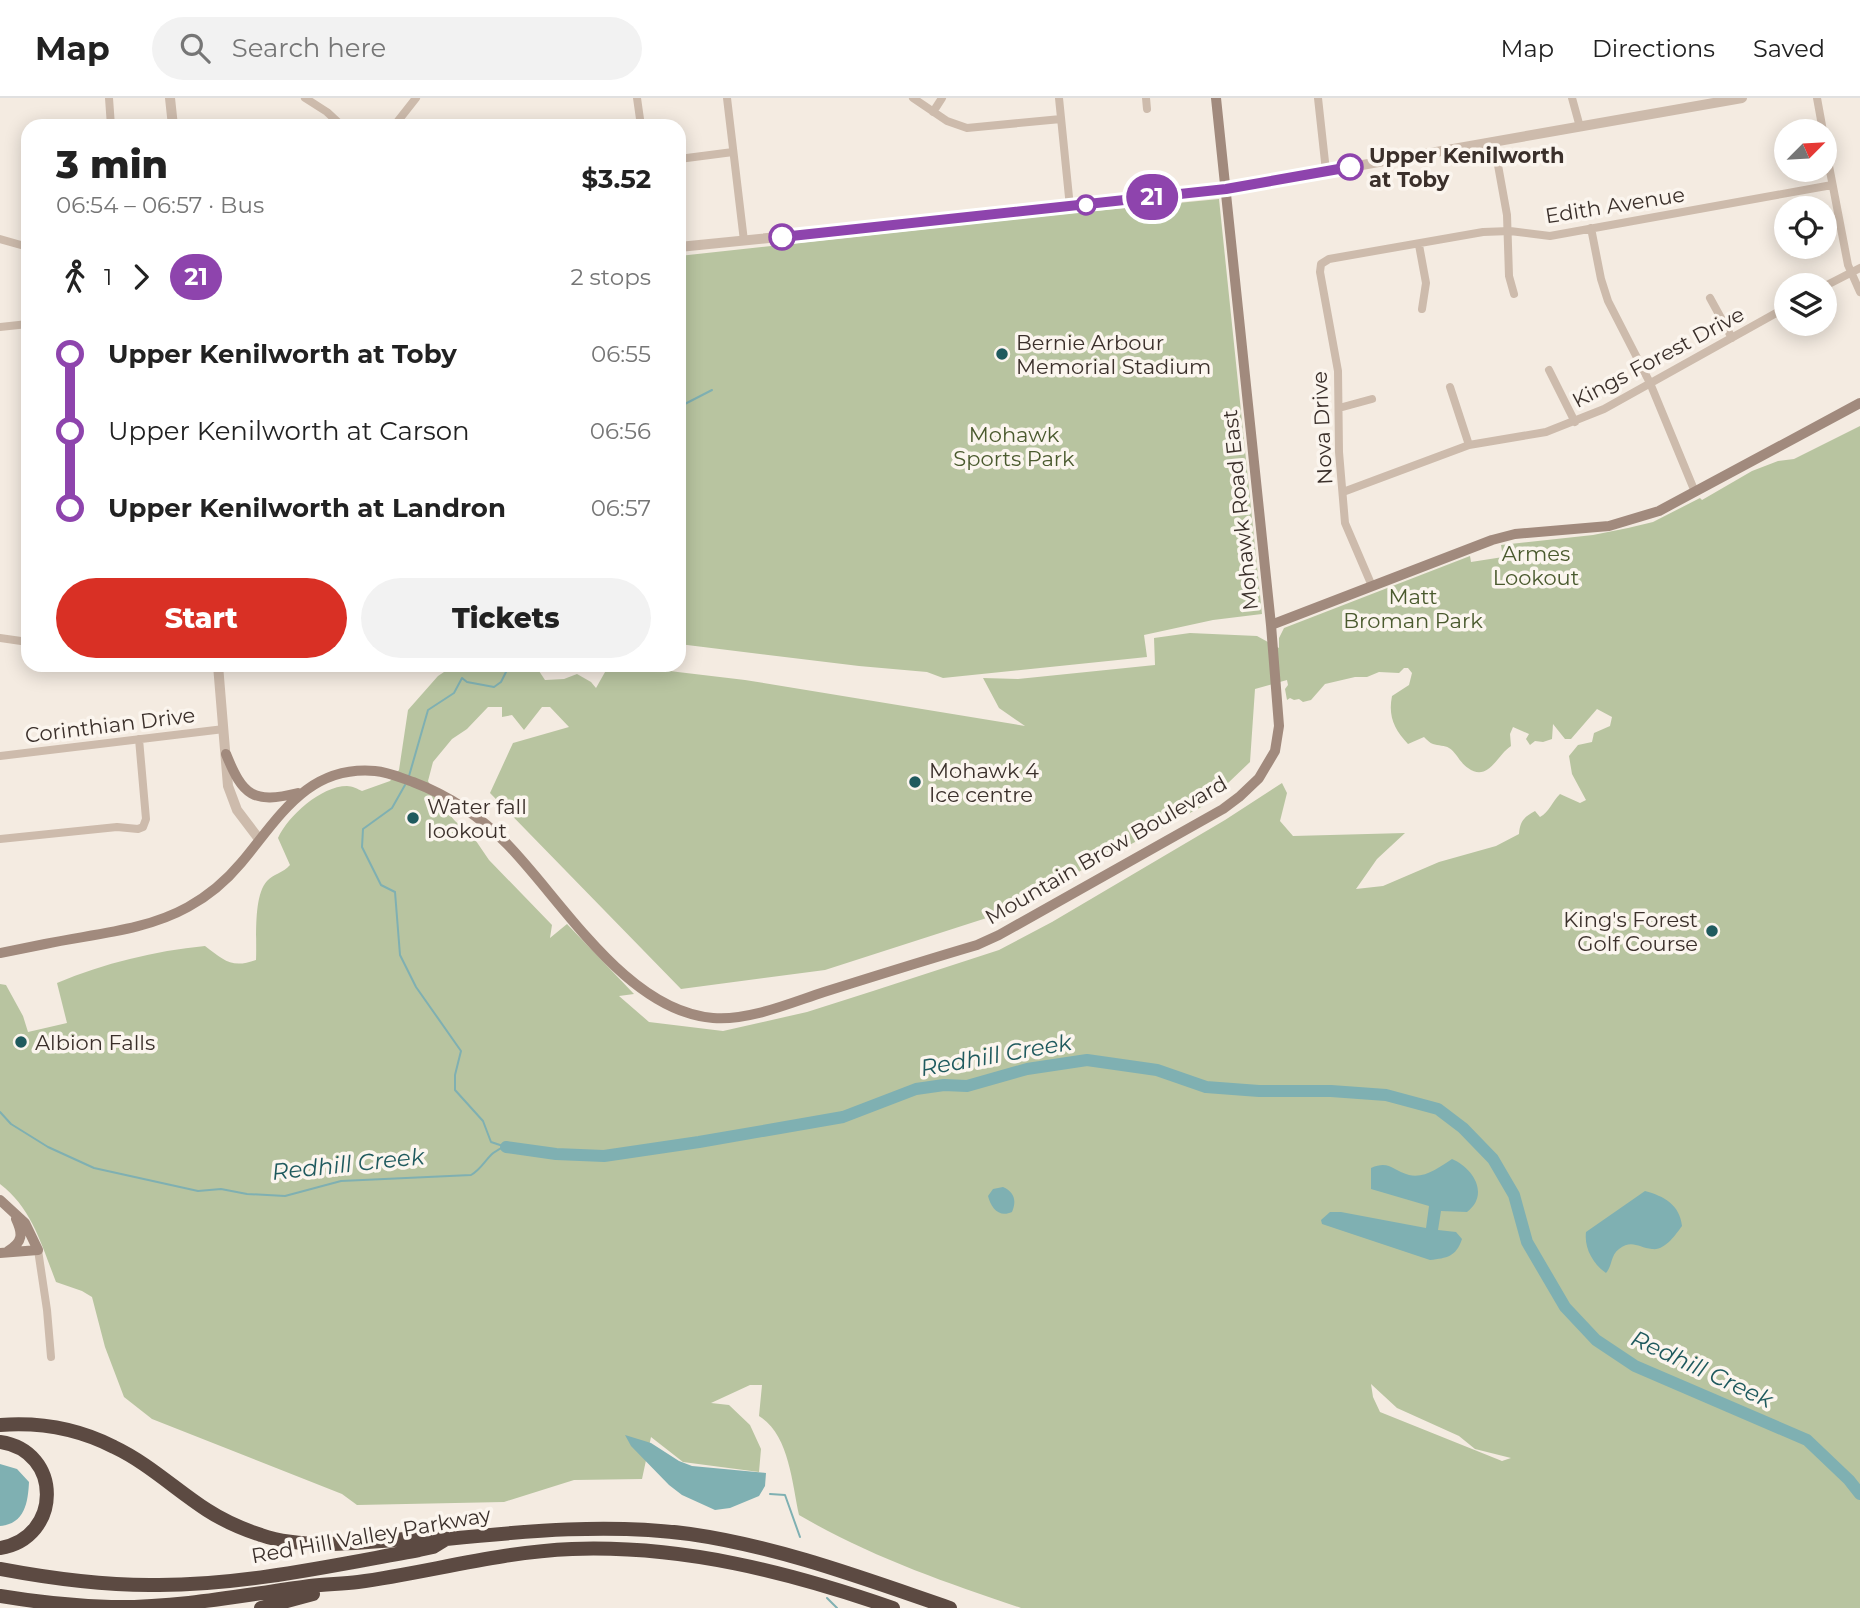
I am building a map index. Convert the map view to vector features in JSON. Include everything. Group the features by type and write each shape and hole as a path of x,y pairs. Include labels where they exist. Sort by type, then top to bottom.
{"highway":[{"path":"0,1425 47,1426 87,1435 124,1452 208,1511 236,1526 264,1536 308,1543 431,1537 446,1539"},
{"path":"0,1443 19,1447 35,1460 44,1476 47,1496 45,1511 38,1527 23,1540 0,1548"},
{"name":"Red Hill Valley Parkway","path":"0,1569 107,1584 160,1586 220,1582 408,1552 433,1547 446,1539 535,1531 598,1529 687,1534 760,1548 797,1557 950,1608"},
{"name":"Red Hill Valley Parkway","path":"0,1596 111,1607 165,1605 223,1600 359,1581 483,1558 542,1551 637,1550 713,1558 766,1569 893,1608"},
{"path":"261,1608 359,1581"}],"main road":[{"name":"Mohawk Road East","path":"1216,98 1271,625"},
{"path":"1271,625 1506,536 1609,526 1659,511 1860,403"},
{"name":"Mountain Brow Boulevard","path":"0,953 79,939 164,919 213,891 240,864 286,806 304,791 337,775 355,771 376,771 432,790 472,813 508,845 612,964 643,992 677,1010 713,1018 780,1006 977,945 1027,921 1240,797 1269,764 1278,739 1271,625"},
{"path":"226,754 238,779 256,796 274,799 304,791"},
{"path":"2,1201 25,1223 38,1250 3,1253"},
{"path":"2,1201 15,1217 21,1234 19,1242 3,1253"}],"street":[{"path":"109,98 110,119"},
{"path":"170,98 172,119"},
{"path":"305,98 333,119"},
{"path":"400,119 416,98"},
{"path":"637,98 640,119"},
{"path":"727,98 744,241"},
{"path":"913,98 954,125 971,128 1061,119"},
{"path":"933,111 942,98"},
{"path":"1059,98 1070,207"},
{"path":"1146,98 1147,109"},
{"path":"1318,98 1326,171"},
{"path":"1572,98 1580,127"},
{"path":"686,246 1226,189 1741,98"},
{"path":"1817,98 1821,119"},
{"path":"1494,143 1509,232 1509,276 1514,294"},
{"path":"686,158 733,152"},
{"path":"1831,182 1850,273 1860,292"},
{"name":"Edith Avenue","path":"1321,264 1329,259 1483,232 1550,236 1832,185"},
{"path":"1591,229 1608,301 1650,384 1695,492"},
{"path":"0,239 21,245"},
{"path":"1419,245 1426,283 1422,309"},
{"name":"Nova Drive","path":"1321,264 1320,272 1338,371 1339,452 1345,523 1372,586"},
{"path":"1837,280 1860,268"},
{"path":"1710,298 1731,338"},
{"name":"Kings Forest Drive","path":"1343,492 1469,445 1546,432 1575,422 1650,384 1774,314"},
{"path":"0,327 21,325"},
{"path":"1549,369 1575,422"},
{"path":"1450,387 1469,445"},
{"path":"1339,408 1372,399"},
{"path":"0,638 21,641"},
{"path":"220,672 228,786 232,800 259,839"},
{"name":"Corinthian Drive","path":"0,756 224,729"},
{"path":"0,839 117,827 143,827 146,819 139,739"},
{"path":"38,1250 51,1357"}],"green space":[{"name":"Mohawk Sports Park","path":"1219,199 1262,614 1213,620 1144,635 1147,657 943,678 927,672 686,645 686,255"},
{"path":"1860,426 1860,1608 1021,1608 880,1556 799,1515 783,1447 769,1424 759,1416 762,1385 750,1385 711,1403 729,1405 750,1425 761,1449 759,1472 683,1462 651,1437 642,1479 574,1480 504,1502 357,1505 342,1494 152,1419 124,1397 105,1347 92,1297 56,1282 28,1216 0,1184 0,984 6,985 23,1016 28,1032 67,1023 57,983 93,969 167,951 205,946 228,962 240,964 256,960 258,907 263,888 269,879 290,865 278,838 283,829 306,804 327,791 347,786 362,791 390,781 399,770 408,710 444,672 540,672 545,680 564,679 577,674 596,688 605,672 678,672 745,680 1025,726 999,708 983,678 1018,679 1155,665 1154,638 1190,633 1257,636 1279,648 1279,638 1284,628 1470,556 1471,562 1503,557 1501,545 1593,535 1653,522 1700,498 1702,500 1752,471 1778,461 1794,459","holes":["1408,668 1412,673 1409,685 1392,696 1391,703 1393,722 1399,733 1408,744 1424,737 1432,744 1447,747 1465,766 1475,772 1487,770 1511,746 1510,734 1513,727 1529,734 1526,739 1530,745 1535,741 1552,739 1553,724 1565,739 1571,739 1597,709 1612,717 1610,726 1594,733 1592,742 1578,745 1569,756 1572,774 1586,800 1580,803 1560,794 1543,815 1540,817 1535,811 1531,813 1525,817 1519,834 1496,846 1439,862 1383,886 1356,889 1377,859 1405,833 1293,836 1280,821 1287,793 1282,783 1225,820 1052,922 999,950 807,1012 723,1031 649,1022 619,996 634,994 567,924 550,938 552,925 489,860 474,838 455,821 438,801 428,781 433,762 452,739 467,729 488,707 502,707 502,717 512,715 524,730 542,707 550,707 569,727 513,743 490,793 681,989 825,970 999,914 1205,805 1250,762 1255,689 1287,680 1287,700 1299,699 1303,702 1311,700 1325,684 1367,677 1379,672 1399,673","1371,1384 1397,1408 1459,1436 1475,1449 1511,1458 1502,1461 1380,1412"]}],"water":[{"path":"1452,1159 1472,1175 1478,1190 1474,1205 1467,1212 1441,1211 1438,1230 1456,1232 1462,1239 1457,1250 1450,1256 1430,1260 1322,1224 1321,1220 1330,1212 1341,1212 1426,1228 1429,1206 1371,1189 1371,1168 1386,1165 1415,1176 1432,1172"},
{"path":"1003,1187 1010,1191 1014,1200 1012,1212 1007,1214 996,1211 988,1196 993,1189"},
{"path":"1645,1191 1670,1202 1678,1212 1682,1226 1670,1241 1657,1249 1632,1244 1619,1249 1606,1273 1590,1255 1586,1232"},
{"path":"625,1435 651,1443 692,1466 766,1473 765,1486 759,1496 730,1508 715,1510 682,1495 669,1485 631,1446"},
{"path":"0,1464 17,1469 29,1482 24,1511 15,1521 0,1526"}],"waterway":[{"path":"686,403 712,390"},
{"path":"409,776 428,710 454,693 462,678 467,682 494,687 501,682 506,672"},
{"path":"405,785 392,808 363,829 362,847 381,885 395,892 400,955 416,987 461,1051 455,1075 455,1090 483,1121 491,1142 506,1147"},
{"name":"Redhill Creek","path":"506,1147 556,1154 604,1156 699,1142 843,1117 916,1089 944,1085 967,1086 1027,1069 1087,1060 1157,1070 1206,1087 1386,1095 1438,1109 1463,1128 1493,1159 1514,1195 1527,1242 1565,1307 1596,1340 1635,1366 1807,1440 1860,1494"},
{"name":"Redhill Creek","path":"0,1112 11,1124 48,1147 94,1168 198,1191 221,1189 247,1194 285,1196 341,1181 471,1175 494,1152 505,1147"},
{"path":"770,1494 785,1495 800,1537"},
{"path":"827,1598 837,1608"}],"bus line":[{"name":"21","path":"782,237 1226,189 1350,167"}],"place":[{"name":"Upper Kenilworth at Toby","path":"1350,167"},
{"name":"Bernie Arbour Memorial Stadium","path":"1002,354"},
{"name":"Mohawk 4 Ice centre","path":"915,782"},
{"name":"Water fall lookout","path":"413,818"},
{"name":"King's Forest Golf Course","path":"1712,931"},
{"name":"Albion Falls","path":"21,1042"}],"park label":[{"name":"Armes Lookout","path":"1536,565"},
{"name":"Matt Broman Park","path":"1413,608"}]}
